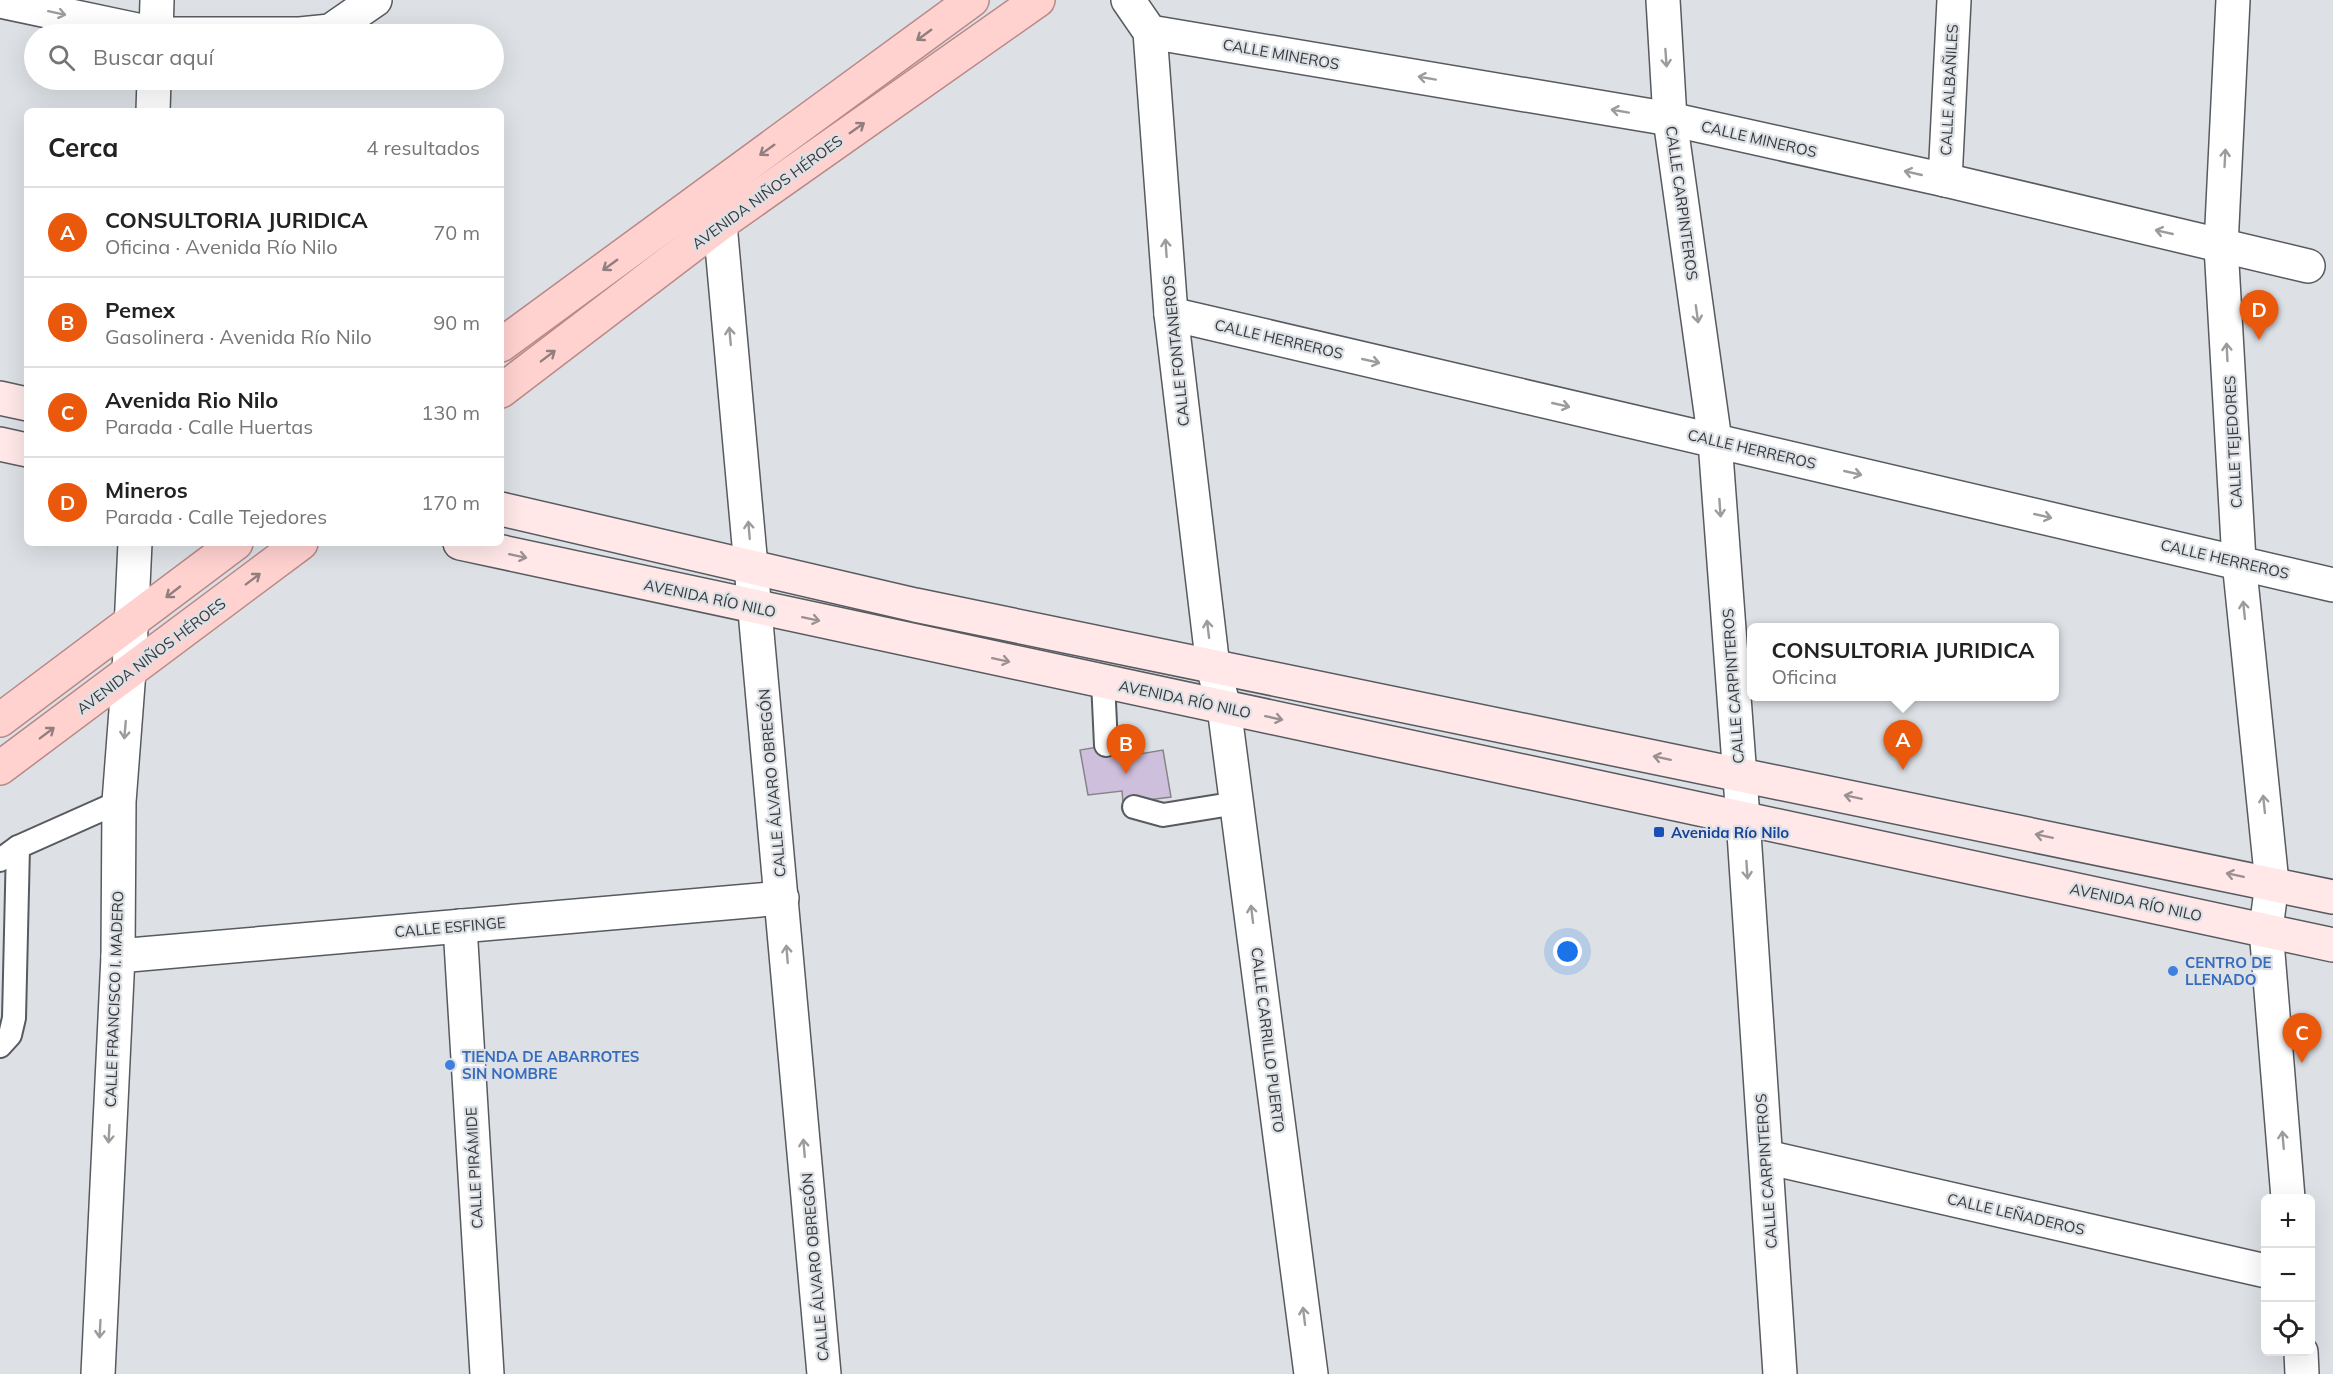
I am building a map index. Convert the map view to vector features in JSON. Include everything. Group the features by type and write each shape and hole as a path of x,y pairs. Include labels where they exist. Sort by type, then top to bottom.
{"main road":[{"path":"504,343 972,0"},
{"name":"AVENIDA NIÑOS HÉROES","path":"504,389 720,224 1038,0"},
{"path":"0,398 24,403"},
{"path":"0,444 24,449"},
{"path":"504,510 915,605 2333,897"},
{"path":"0,720 232,546"},
{"name":"AVENIDA NIÑOS HÉROES","path":"0,768 297,546"},
{"name":"AVENIDA RÍO NILO","path":"474,546 2333,945"}],"street":[{"path":"156,24 157,0"},
{"path":"340,24 375,0"},
{"path":"1128,0 1150,32"},
{"name":"CALLE CARPINTEROS","path":"1663,0 1670,119 1715,441 1780,1374"},
{"name":"CALLE ALBAÑILES","path":"1945,180 1954,0"},
{"name":"CALLE TEJEDORES","path":"2233,0 2221,246 2240,561 2272,883 2266,929 2288,1194"},
{"path":"0,1 109,24"},
{"name":"CALLE MINEROS","path":"1150,32 1670,119 1945,180 2308,266"},
{"name":"CALLE FONTANEROS","path":"1150,32 1171,314 1213,667 1224,707"},
{"path":"153,108 154,90"},
{"name":"CALLE ÁLVARO OBREGÓN","path":"706,195 720,224 824,1374"},
{"name":"CALLE HERREROS","path":"1171,314 2240,561 2333,585"},
{"name":"CALLE FRANCISCO I. MADERO","path":"98,1374 118,956 119,802 132,623 135,546"},
{"name":"CALLE CARRILLO PUERTO","path":"1224,707 1311,1374"},
{"name":"CALLE ESFINGE","path":"118,956 782,898"},
{"name":"CALLE PIRÁMIDE","path":"460,926 487,1374"},
{"name":"CALLE LEÑADEROS","path":"1766,1157 2261,1270"},
{"path":"2301,1356 2302,1374"}],"lane":[{"path":"1103,681 1106,745"},
{"path":"0,1046 10,1035 14,1018 9,854 119,802"},
{"path":"1134,807 1163,815 1237,803"}],"building":[{"path":"1126,742 1128,756 1163,750 1171,797 1123,803 1122,791 1088,795 1080,750"}],"place":[{"name":"Mineros","path":"2259,340"},
{"name":"CONSULTORIA JURIDICA","path":"1903,770"},
{"name":"Pemex","path":"1126,774"},
{"name":"Avenida Río Nilo","path":"1659,832"},
{"name":"CENTRO DE LLENADO","path":"2173,971"},
{"name":"Avenida Rio Nilo","path":"2302,1063"},
{"name":"TIENDA DE ABARROTES SIN NOMBRE","path":"450,1065"}]}
